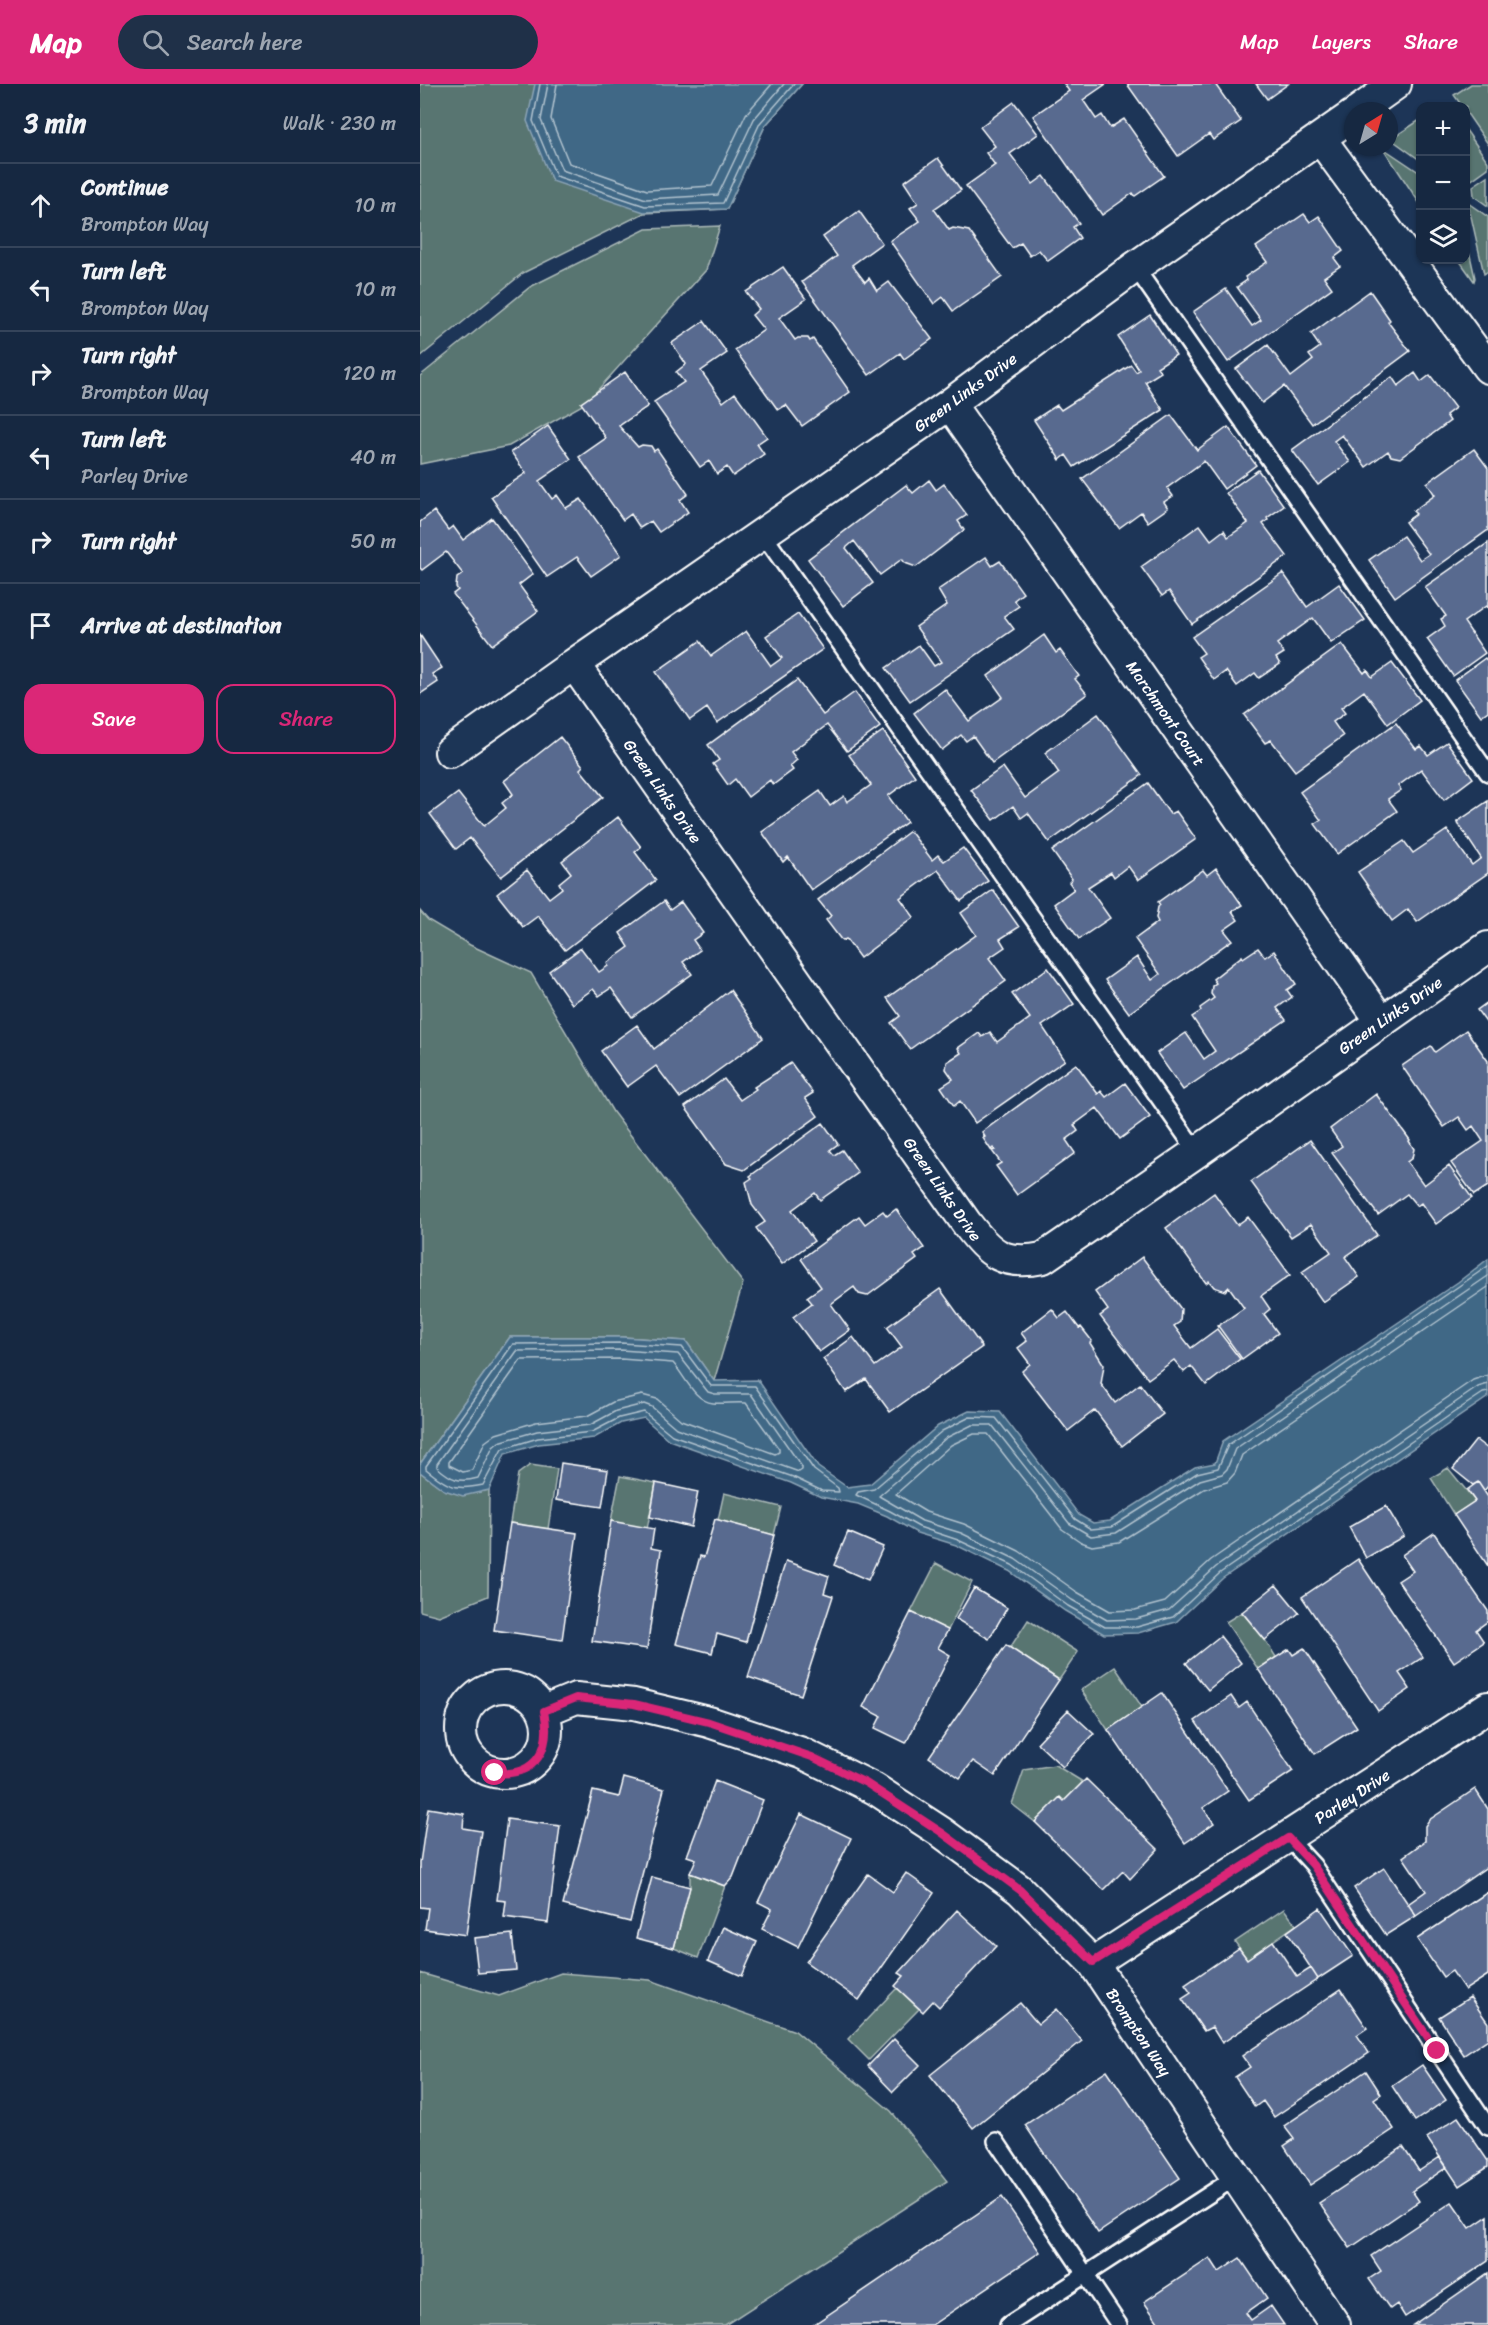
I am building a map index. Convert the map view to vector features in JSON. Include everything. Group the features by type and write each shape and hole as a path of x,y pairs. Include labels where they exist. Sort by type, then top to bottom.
{"street":[{"path":"1371,102 1396,84"},
{"name":"Green Links Drive","path":"450,752 951,404 1135,267 1344,121"},
{"path":"1320,138 1488,368"},
{"name":"Marchmont Court","path":"951,404 1381,1021"},
{"name":"Green Links Drive","path":"574,664 983,1245 1004,1259 1024,1262 1043,1258 1488,947"},
{"name":"Brompton Way","path":"544,1711 576,1698 634,1704 709,1722 812,1757 866,1783 950,1839 1020,1890 1093,1962 1335,2325"},
{"name":"Parley Drive","path":"1093,1962 1488,1707"}],"lane":[{"path":"1135,267 1488,773"},
{"path":"763,534 1197,1152"},
{"path":"1288,1838 1313,1865 1488,2127"},
{"path":"996,2140 1119,2325"},
{"path":"1008,2325 1236,2177"}],"green space":[{"path":"420,84 802,84 765,126 727,209 644,213 523,273 420,357"},
{"path":"1471,84 1488,84 1488,144 1470,118 1470,102 1459,102 1454,95"},
{"path":"1416,123 1416,157 1398,144 1398,134"},
{"path":"1470,136 1488,162 1488,168 1470,181"},
{"path":"1388,156 1395,156 1416,170 1416,198"},
{"path":"1488,176 1488,206 1474,196 1473,186"},
{"path":"1470,204 1488,217 1488,271 1484,274"},
{"path":"720,226 706,270 586,403 509,446 420,464 420,376 530,287 646,229"},
{"path":"1470,255 1475,278 1474,281 1462,264 1470,264"},
{"path":"420,911 428,920 470,945 531,973 613,1112 743,1283 714,1381 686,1341 622,1337 510,1337 420,1464"},
{"path":"530,1465 557,1469 548,1529 510,1523 518,1474"},
{"path":"1448,1468 1475,1501 1454,1515 1431,1478"},
{"path":"420,1472 445,1489 459,1494 489,1490 488,1596 439,1616 420,1611"},
{"path":"620,1476 656,1483 647,1529 611,1521"},
{"path":"724,1493 781,1507 774,1535 718,1520"},
{"path":"936,1563 972,1582 948,1630 911,1612"},
{"path":"1242,1612 1276,1657 1258,1669 1226,1622"},
{"path":"1028,1620 1078,1652 1059,1680 1010,1648"},
{"path":"1115,1667 1142,1707 1108,1730 1081,1690"},
{"path":"1055,1765 1083,1782 1064,1801 1060,1798 1035,1822 1012,1804 1024,1770"},
{"path":"690,1873 725,1886 698,1958 674,1948 690,1887"},
{"path":"1284,1909 1296,1925 1247,1959 1235,1942"},
{"path":"420,1973 499,1996 561,1973 650,1980 795,2031 891,2111 947,2181 725,2325 420,2325"},
{"path":"897,1988 919,2009 869,2060 848,2039"}],"water":[{"path":"535,84 802,84 765,126 727,209 644,212 552,181 527,121"},
{"path":"1488,1259 1488,1397 1223,1578 1176,1622 1138,1633 1104,1634 1065,1611 1009,1571 956,1545 917,1533 887,1516 858,1504 821,1497 791,1483 669,1440 644,1418 621,1423 594,1438 539,1444 505,1454 489,1490 463,1496 444,1490 420,1472 420,1464 510,1337 622,1337 686,1341 714,1381 758,1380 818,1467 847,1487 870,1484 938,1426 969,1411 1000,1412 1079,1515 1093,1523 1110,1521 1195,1467 1215,1463 1223,1441 1458,1282"}],"building":[{"path":"1064,84 1106,84 1083,100 1096,119 1102,115 1110,128 1124,119 1164,176 1135,196 1133,193 1102,215 1033,116 1069,91"},
{"path":"1127,84 1215,84 1241,121 1213,140 1209,134 1178,156"},
{"path":"1256,84 1288,84 1267,99"},
{"path":"1014,102 1038,134 1010,154 1033,184 1044,176 1079,223 1073,227 1080,238 1048,261 1039,250 1030,256 1021,243 1012,248 966,186 995,165 986,153 995,146 980,127"},
{"path":"938,158 961,190 934,209 949,230 953,228 969,231 1002,277 953,311 943,297 934,304 890,241 920,221 910,208 918,203 904,182"},
{"path":"859,211 882,243 852,265 865,282 869,278 877,291 889,282 932,339 904,359 900,353 869,375 802,282 837,256 823,237"},
{"path":"1304,214 1310,222 1319,216 1343,251 1334,258 1340,266 1324,277 1332,288 1228,362 1193,312 1226,289 1252,326 1261,320 1237,287 1247,280 1245,277 1267,262 1256,247"},
{"path":"783,267 806,299 779,318 795,340 808,338 810,341 813,339 850,392 802,426 786,405 778,410 735,350 764,330 752,315 759,309 746,292"},
{"path":"1370,291 1390,320 1388,322 1410,351 1312,424 1284,386 1262,403 1236,369 1268,345 1291,377 1313,360 1309,355 1320,347 1311,334"},
{"path":"1150,315 1176,355 1157,367 1161,372 1145,382 1163,410 1074,467 1066,455 1060,460 1034,420 1057,405 1061,410 1131,365 1136,372 1139,370 1118,337"},
{"path":"704,321 727,353 701,371 723,402 735,393 767,437 757,444 764,454 733,476 727,467 717,474 709,461 700,467 654,402 684,382 676,372 686,364 672,343"},
{"path":"625,372 648,406 619,426 638,447 642,445 651,446 654,451 657,449 688,494 680,500 688,512 659,532 651,521 640,528 631,514 623,520 579,457 606,438 581,403"},
{"path":"1415,373 1421,382 1430,375 1455,408 1446,415 1450,421 1400,458 1391,456 1388,451 1366,467 1342,435 1334,441 1350,462 1318,485 1292,450 1392,377 1398,386"},
{"path":"1171,415 1197,450 1228,427 1256,465 1224,489 1204,461 1167,488 1173,496 1164,502 1168,508 1148,522 1141,512 1119,528 1082,479"},
{"path":"548,426 571,459 539,481 552,499 557,495 566,508 581,499 621,555 591,576 577,557 547,577 491,497 526,473 511,452"},
{"path":"1474,449 1488,468 1488,530 1395,597 1369,560 1403,536 1420,560 1429,554 1405,522 1416,514 1413,511 1435,495 1427,483"},
{"path":"1258,470 1284,506 1267,518 1268,520 1263,524 1287,556 1192,624 1169,591 1162,596 1141,567 1200,525 1211,540 1224,530 1228,537 1248,523 1226,493"},
{"path":"929,480 936,490 944,484 967,515 958,521 964,530 916,567 905,563 902,559 880,575 854,541 846,548 873,583 843,606 808,559 906,485 913,493"},
{"path":"434,511 448,530 453,526 463,540 492,518 533,574 519,585 538,611 492,645 453,594 458,590 457,578 463,574 446,552 422,570 420,568 420,522"},
{"path":"1488,543 1488,608 1486,606 1464,622 1485,653 1453,676 1427,639 1445,626 1441,619 1446,616 1425,587"},
{"path":"986,557 992,566 1000,561 1023,593 1014,600 1019,606 1004,616 1014,629 910,701 886,668 919,645 934,666 941,662 916,627 947,605 938,590"},
{"path":"1283,573 1307,607 1339,584 1365,620 1331,643 1313,618 1277,644 1284,653 1276,658 1280,664 1259,678 1255,673 1237,686 1226,671 1214,680 1198,657 1204,653 1192,637"},
{"path":"798,614 823,649 717,723 707,708 690,720 656,672 700,641 711,656 746,631 771,666 782,658 766,636"},
{"path":"420,635 442,668 432,674 438,682 420,694"},
{"path":"1044,635 1056,653 1060,650 1079,676 1075,679 1087,694 992,763 973,736 966,741 961,735 942,750 914,713 945,689 969,721 1003,697 988,676"},
{"path":"1342,644 1364,673 1367,670 1372,677 1392,663 1420,700 1388,724 1364,691 1341,708 1345,713 1333,722 1343,736 1295,771 1271,740 1265,743 1244,715"},
{"path":"1485,658 1488,662 1488,711 1481,716 1455,680"},
{"path":"797,680 823,715 855,692 880,727 847,751 827,725 791,752 797,760 790,766 793,770 773,785 770,780 748,797 735,779 728,785 713,764 719,760 708,745"},
{"path":"1098,714 1142,775 1049,842 1028,813 1021,818 1013,806 994,820 971,790 1003,767 1025,798 1059,773 1045,753"},
{"path":"1396,723 1416,749 1421,746 1428,755 1447,742 1473,778 1444,800 1421,769 1398,786 1401,790 1388,799 1397,811 1337,854 1315,824 1321,820 1300,792"},
{"path":"883,731 915,776 888,796 907,822 811,890 788,857 783,862 762,832 820,791 830,806 844,796 847,802 871,785 849,755"},
{"path":"560,737 583,766 580,769 603,797 501,877 470,838 456,849 430,814 458,793 484,826 506,808 502,803 513,794 504,781"},
{"path":"1148,783 1170,814 1176,811 1196,839 1138,880 1128,866 1114,877 1111,872 1088,887 1110,918 1079,939 1054,904 1074,889 1069,882 1072,879 1052,851"},
{"path":"1488,801 1488,873 1417,922 1408,909 1392,921 1358,872 1404,841 1413,853 1447,830 1472,865 1481,858 1457,822"},
{"path":"618,817 641,847 635,852 656,880 565,950 538,916 523,927 497,894 527,870 549,898 562,888 559,883 571,873 562,861"},
{"path":"910,831 932,860 938,855 944,861 963,848 988,881 961,901 938,870 900,898 914,917 860,958 846,939 842,941 826,920 831,916 818,900"},
{"path":"1216,868 1242,905 1232,911 1238,920 1224,930 1232,940 1129,1013 1105,980 1137,957 1152,980 1160,974 1135,939 1158,922 1156,918 1160,905 1158,902 1203,870 1207,875"},
{"path":"993,890 1019,927 1000,939 1005,947 989,958 1006,981 910,1049 891,1023 900,1016 887,998 976,935 961,913"},
{"path":"664,901 670,910 681,902 703,933 693,940 700,950 683,962 692,974 632,1017 611,988 599,996 593,989 572,1004 549,971 581,948 599,972 629,947 620,933"},
{"path":"1258,948 1265,957 1274,951 1296,984 1287,990 1292,997 1277,1008 1286,1020 1183,1090 1157,1053 1186,1033 1204,1059 1215,1051 1192,1017 1214,998 1211,994 1212,986 1216,983 1213,979 1242,956 1243,958"},
{"path":"1048,968 1074,1004 1042,1026 1065,1060 975,1123 960,1101 954,1106 941,1087 953,1079 946,1069 947,1062 961,1053 958,1048 979,1033 982,1037 990,1032 997,1042 1030,1018 1012,994"},
{"path":"730,990 763,1038 680,1098 656,1066 627,1087 601,1051 637,1025 654,1049"},
{"path":"1488,1002 1488,1025 1477,1010"},
{"path":"1466,1030 1488,1061 1488,1186 1474,1195 1451,1163 1483,1141 1473,1126 1468,1130 1459,1117 1444,1127 1402,1066 1431,1046 1435,1052"},
{"path":"791,1063 813,1093 805,1098 818,1116 744,1170 726,1164 685,1107 724,1079 740,1100 756,1089 754,1087"},
{"path":"1076,1064 1098,1094 1101,1091 1106,1097 1125,1083 1150,1117 1120,1139 1097,1108 1074,1125 1078,1131 1066,1140 1075,1153 1017,1195 996,1166 1001,1163 992,1151 995,1150 993,1148 991,1150 983,1138 985,1137 982,1132"},
{"path":"1376,1094 1410,1140 1414,1149 1412,1158 1407,1162 1424,1185 1449,1166 1472,1198 1436,1224 1421,1203 1417,1206 1407,1194 1378,1215 1332,1153 1342,1146 1330,1129"},
{"path":"823,1123 838,1144 830,1150 834,1155 842,1150 858,1173 820,1200 815,1193 792,1210 814,1241 782,1264 756,1228 765,1222 752,1205 746,1182 752,1178 750,1176"},
{"path":"1310,1140 1377,1235 1345,1257 1359,1277 1323,1302 1302,1272 1331,1252 1311,1224 1291,1237 1251,1182"},
{"path":"1214,1193 1237,1225 1248,1217 1290,1275 1261,1296 1270,1309 1264,1314 1278,1333 1242,1359 1218,1326 1244,1308 1229,1287 1225,1291 1214,1287 1209,1281 1206,1283 1166,1228"},
{"path":"896,1209 924,1248 914,1255 917,1259 867,1296 859,1294 854,1287 831,1304 850,1330 819,1352 793,1317 812,1303 807,1297 821,1287 801,1259 859,1216 865,1224 883,1211 887,1216"},
{"path":"1142,1257 1181,1309 1180,1322 1174,1326 1191,1348 1217,1329 1240,1359 1206,1385 1191,1366 1184,1372 1174,1360 1148,1379 1100,1316 1108,1310 1095,1292"},
{"path":"940,1289 982,1347 890,1412 866,1379 846,1392 823,1359 853,1337 875,1366 902,1347 887,1327"},
{"path":"1052,1309 1059,1318 1067,1312 1092,1341 1090,1343 1104,1365 1101,1384 1115,1403 1140,1384 1163,1414 1122,1446 1095,1410 1068,1431 1022,1371 1030,1364 1018,1348 1027,1341 1021,1333"},
{"path":"1476,1440 1488,1449 1488,1486 1484,1491 1478,1482 1473,1485 1453,1469"},
{"path":"561,1463 608,1470 602,1507 556,1500"},
{"path":"1478,1482 1488,1497 1488,1566 1454,1515 1475,1501 1467,1490"},
{"path":"656,1483 698,1492 691,1527 650,1517"},
{"path":"1386,1506 1404,1536 1366,1558 1349,1527"},
{"path":"715,1519 774,1535 746,1642 717,1634 712,1653 676,1644 700,1556 704,1557"},
{"path":"611,1521 654,1529 651,1548 661,1550 647,1649 592,1641"},
{"path":"510,1523 577,1533 562,1640 494,1630"},
{"path":"848,1532 883,1547 868,1580 834,1565"},
{"path":"1434,1533 1488,1611 1488,1621 1476,1630 1484,1642 1454,1662 1398,1581 1413,1571 1402,1555"},
{"path":"1358,1559 1423,1657 1399,1673 1410,1689 1378,1711 1302,1597"},
{"path":"786,1561 829,1576 824,1593 833,1596 801,1695 748,1677"},
{"path":"1276,1585 1299,1613 1265,1640 1242,1612"},
{"path":"974,1588 1007,1608 989,1639 956,1619"},
{"path":"911,1612 948,1630 938,1648 950,1655 906,1743 875,1728 881,1716 863,1707"},
{"path":"1220,1636 1241,1663 1208,1690 1186,1663"},
{"path":"1006,1645 1059,1680 995,1776 973,1761 960,1778 929,1757"},
{"path":"1304,1648 1357,1727 1315,1754 1258,1669 1289,1649 1293,1655"},
{"path":"1162,1693 1228,1791 1203,1808 1214,1823 1185,1843 1108,1730"},
{"path":"1231,1696 1239,1708 1247,1702 1293,1771 1249,1800 1195,1721"},
{"path":"1068,1710 1094,1734 1063,1767 1037,1743"},
{"path":"624,1778 664,1789 630,1922 563,1905 593,1791 619,1797"},
{"path":"1086,1779 1158,1849 1130,1879 1123,1871 1104,1890 1035,1822 1060,1797 1064,1801"},
{"path":"715,1781 763,1800 733,1877 725,1886 690,1873 696,1859 687,1856"},
{"path":"1475,1789 1488,1809 1488,1866 1416,1916 1408,1904 1426,1891 1403,1857 1425,1841 1425,1826 1429,1820"},
{"path":"428,1808 464,1814 463,1828 481,1831 466,1935 425,1929 428,1908 420,1907 420,1863"},
{"path":"801,1814 851,1838 798,1947 762,1929 772,1909 758,1902"},
{"path":"507,1819 560,1826 548,1923 504,1917 506,1901 497,1900"},
{"path":"1384,1868 1416,1916 1386,1935 1354,1888"},
{"path":"906,1873 934,1893 859,2000 806,1962 868,1874 893,1892"},
{"path":"652,1877 690,1887 674,1948 636,1938"},
{"path":"1488,1892 1488,1975 1465,1990 1452,1971 1443,1977 1417,1939"},
{"path":"1320,1908 1353,1956 1318,1979 1287,1932"},
{"path":"957,1910 996,1946 939,2007 933,2001 923,2012 895,1986 904,1976 899,1973"},
{"path":"723,1927 757,1942 742,1976 708,1961"},
{"path":"512,1934 516,1970 478,1973 474,1938"},
{"path":"1273,1941 1297,1977 1311,1968 1318,1979 1222,2043 1212,2027 1204,2031 1182,1999 1191,1993 1185,1985 1239,1948 1247,1959"},
{"path":"1341,1989 1367,2028 1357,2035 1369,2053 1274,2117 1263,2101 1255,2107 1235,2077 1250,2067 1242,2056"},
{"path":"1470,1997 1488,2023 1488,2039 1464,2055 1439,2017"},
{"path":"1020,2003 1038,2024 1056,2009 1082,2041 973,2128 930,2075"},
{"path":"894,2039 920,2065 893,2092 868,2066"},
{"path":"1422,2065 1446,2100 1415,2121 1392,2086"},
{"path":"1107,2070 1180,2178 1098,2233 1025,2125"},
{"path":"1366,2071 1381,2094 1374,2099 1394,2129 1310,2185 1284,2146 1294,2139 1284,2126"},
{"path":"1458,2117 1488,2161 1488,2167 1459,2186 1427,2138"},
{"path":"1403,2147 1419,2171 1440,2157 1447,2167 1412,2191 1419,2201 1350,2248 1319,2203"},
{"path":"1002,2197 1040,2252 932,2325 813,2325"},
{"path":"1452,2202 1470,2228 1488,2216 1488,2261 1405,2317 1397,2304 1390,2309 1369,2279 1381,2271 1371,2256"},
{"path":"1210,2258 1219,2272 1240,2258 1267,2298 1246,2313 1251,2320 1271,2306 1284,2325 1160,2325 1144,2302"},
{"path":"1488,2273 1488,2325 1413,2325"}],"route":[{"path":"495,1773 521,1771 536,1761 546,1746 548,1728 544,1711 576,1698 634,1704 709,1722 801,1753 866,1783 941,1832 1020,1890 1093,1962 1288,1838 1313,1865 1437,2051"}]}
